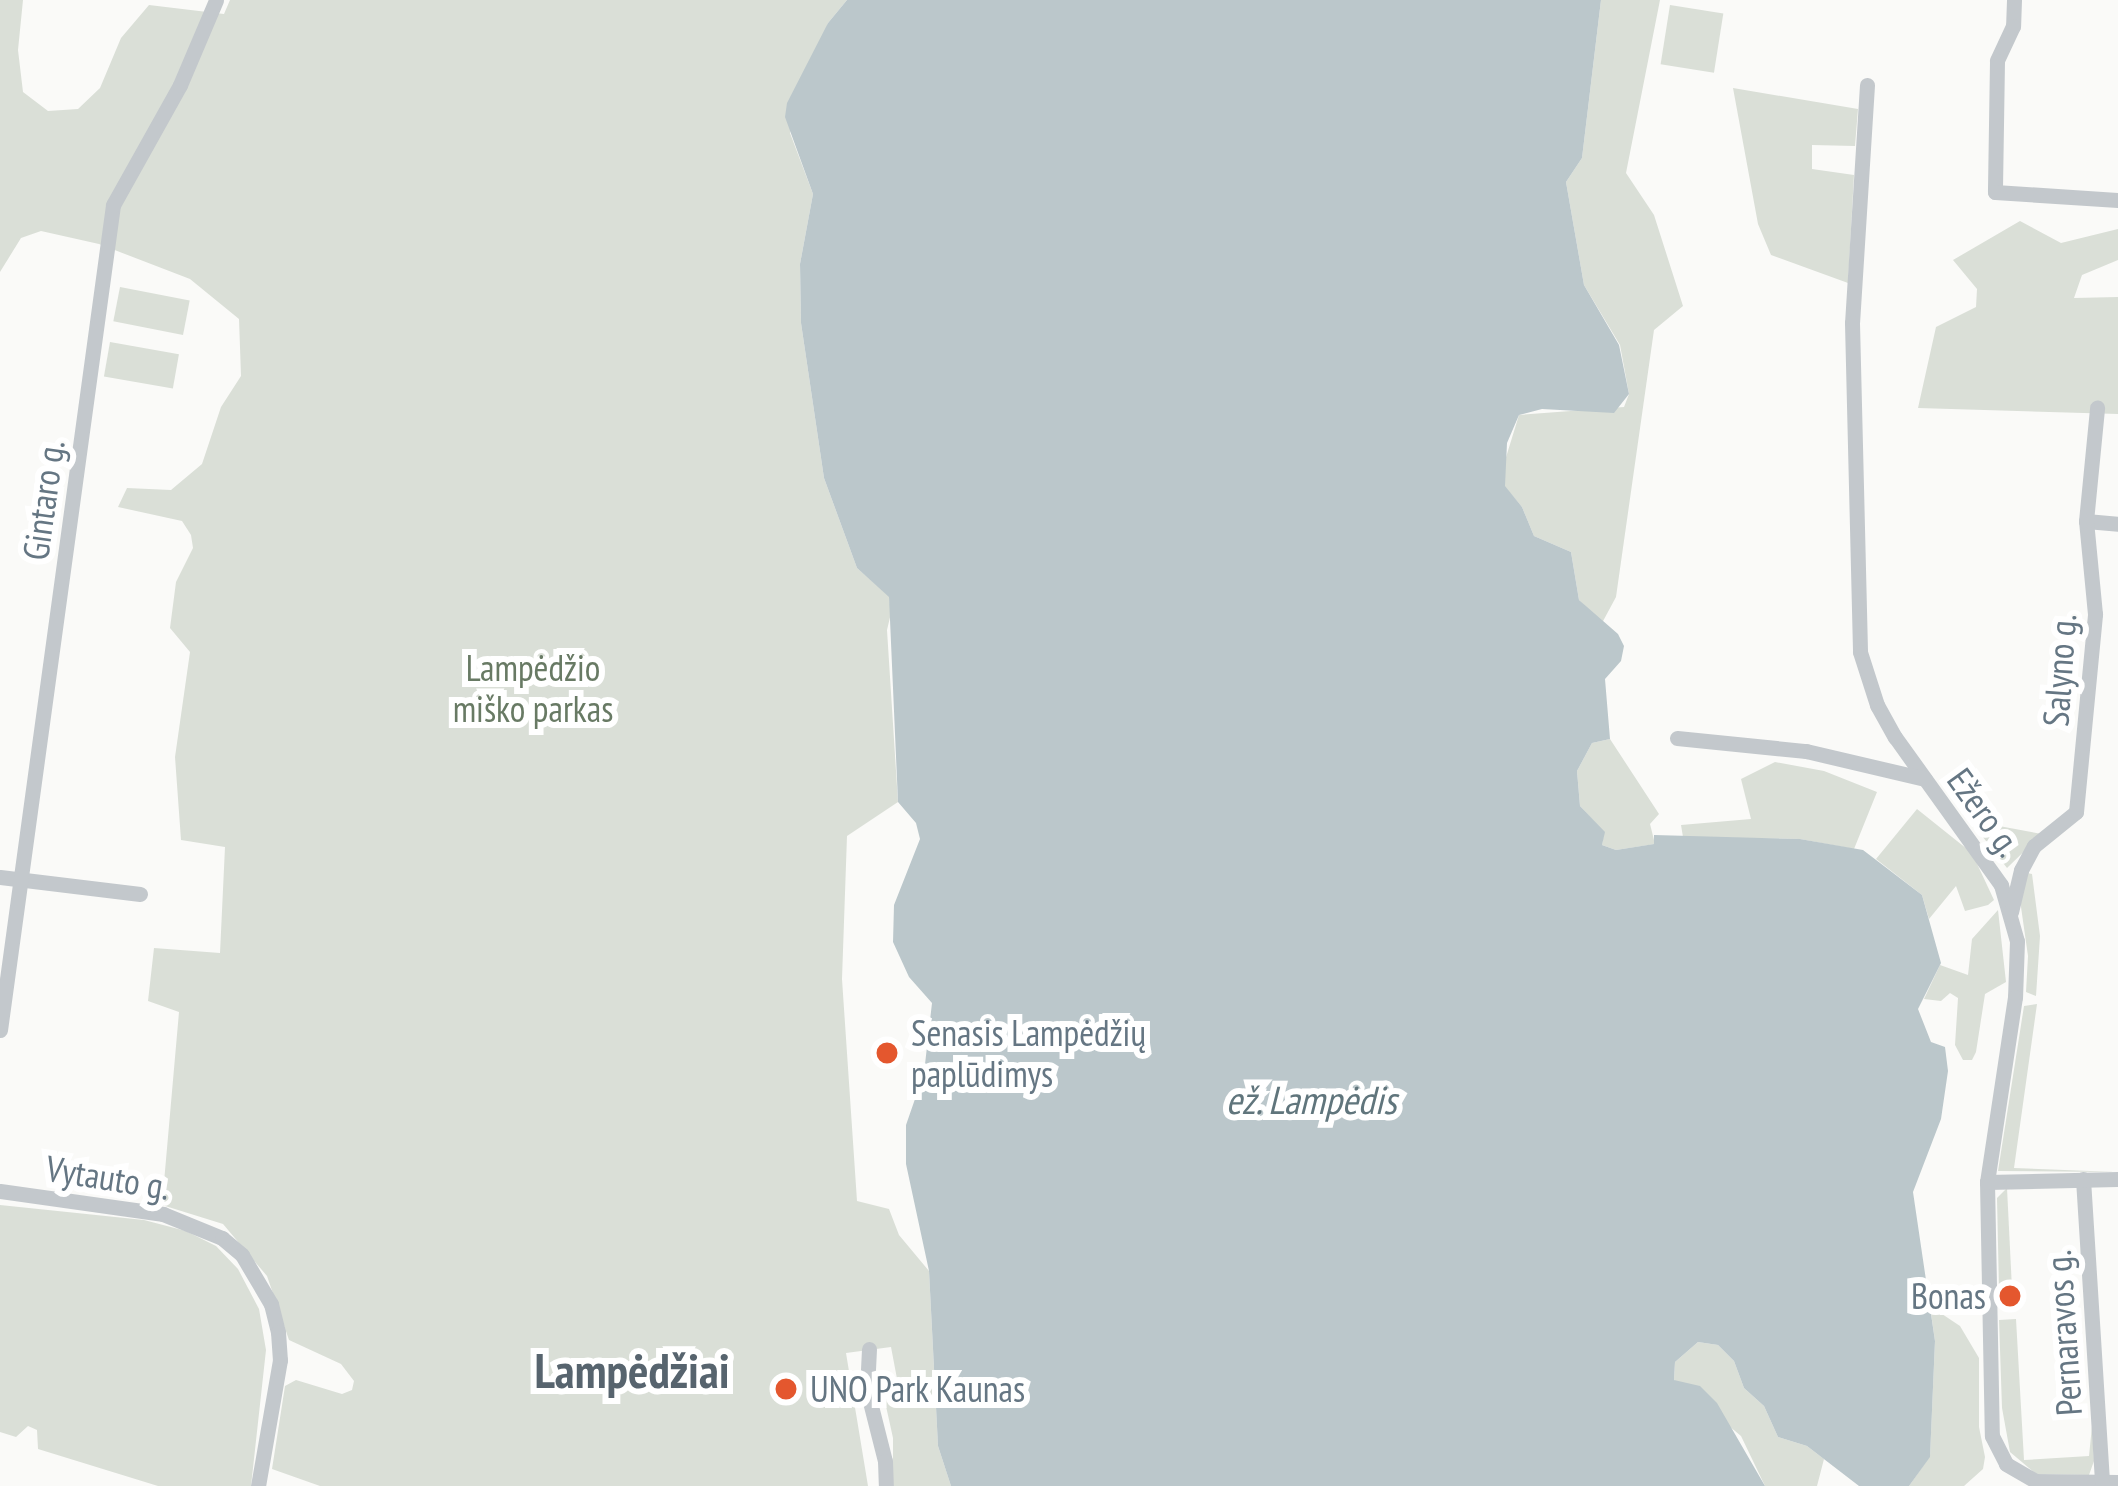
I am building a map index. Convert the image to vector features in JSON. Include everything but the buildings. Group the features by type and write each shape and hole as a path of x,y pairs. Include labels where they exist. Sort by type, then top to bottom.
{"street":[{"name":"Gintaro g.","path":"0,1030 112,205 180,85 216,0"},
{"path":"2014,0 2013,26 1997,61 1995,192 2118,200"},
{"name":"Ežero g.","path":"1867,86 1852,322 1860,652 1877,705 1988,862 2011,912 2018,968 1987,1181 1990,1414 1998,1452 2035,1481 2110,1483"},
{"name":"Salyno g.","path":"2011,912 2021,870 2034,846 2076,812 2095,614 2086,521 2097,408"},
{"path":"2086,521 2118,524"},
{"path":"1677,737 1807,751 1925,779"},
{"path":"0,877 140,894"},
{"name":"Pernaravos g.","path":"2083,1179 2110,1483"},
{"path":"1987,1181 2118,1179"},
{"name":"Vytauto g.","path":"0,1191 163,1214 222,1238 242,1255 271,1304 280,1360 258,1486"},
{"path":"869,1349 867,1390 877,1414 886,1486"}],"green space":[{"name":"Lampėdžio miško parkas","path":"0,0 23,0 18,50 23,92 48,111 78,109 100,88 121,38 149,5 224,14 230,0 847,0 828,23 790,133 813,194 800,264 801,323 824,478 857,568 889,596 891,613 887,630 898,802 847,836 842,979 857,1201 889,1209 899,1235 929,1271 938,1446 951,1486 893,1486 893,1438 882,1388 898,1384 891,1347 846,1353 868,1486 320,1486 272,1469 285,1386 296,1380 342,1394 352,1390 354,1381 341,1364 289,1340 267,1276 223,1224 162,1205 179,1012 148,1001 154,948 220,953 225,847 181,840 175,757 190,652 170,628 176,582 193,548 191,535 182,521 118,507 127,488 171,490 202,464 221,407 241,376 239,319 190,279 99,244 41,231 21,238 0,272"},
{"path":"1601,0 1660,0 1626,173 1654,215 1683,306 1654,330 1616,597 1602,623 1579,600 1571,552 1534,536 1522,507 1505,487 1503,467 1519,415 1624,407 1629,394 1620,345 1584,285 1566,182 1582,158"},
{"path":"1670,5 1723,13 1714,73 1661,64"},
{"path":"1733,88 1858,109 1855,146 1812,145 1812,169 1854,175 1848,283 1771,255 1758,224"},
{"path":"2020,221 2061,243 2118,229 2118,260 2082,275 2074,298 2118,297 2118,414 1918,408 1936,327 1976,307 1977,289 1953,260"},
{"path":"120,287 190,301 183,335 113,321"},
{"path":"110,342 179,354 173,389 104,376"},
{"path":"1610,739 1659,814 1650,824 1655,844 1616,850 1602,845 1604,832 1580,806 1577,771 1592,743"},
{"path":"1775,762 1824,771 1877,792 1854,849 1800,839 1683,837 1681,825 1751,819 1741,779"},
{"path":"1917,809 1972,853 1994,900 1988,905 1965,911 1956,886 1929,919 1922,895 1876,859"},
{"path":"1965,814 1999,820 1999,826 2042,834 2007,868"},
{"path":"2027,873 2032,874 2040,936 2036,996 2026,992 2028,956 2020,900"},
{"path":"1998,910 2006,982 1985,994 1976,1052 1972,1060 1963,1060 1955,1045 1958,998 1950,993 1941,1001 1924,999 1940,965 1968,975 1972,939"},
{"path":"2037,1004 2014,1168 2116,1172 1998,1171 2024,1006"},
{"path":"2007,1188 2012,1289 1999,1290 1997,1198"},
{"path":"0,1205 144,1220 186,1231 216,1246 238,1269 259,1309 266,1350 251,1486 158,1486 38,1449 37,1430 28,1426 16,1437 0,1432"},
{"path":"1930,1306 1960,1326 1979,1358 1979,1427 1985,1457 1983,1469 1964,1486 1909,1486 1930,1456 1935,1341"},
{"path":"2016,1319 2024,1460 2089,1456 2092,1426 2094,1461 2089,1475 2036,1474 2010,1452 2002,1408 1999,1320"},
{"path":"1698,1342 1718,1345 1734,1361 1744,1388 1764,1406 1778,1437 1807,1446 1824,1459 1817,1486 1765,1486 1741,1436 1674,1380 1675,1362"}],"water":[{"name":"ež. Lampėdis","path":"847,0 1601,0 1582,158 1566,182 1584,285 1619,345 1629,394 1614,413 1542,409 1519,415 1507,443 1505,486 1522,507 1534,536 1571,552 1579,600 1618,634 1624,646 1621,661 1605,679 1610,739 1592,743 1577,771 1580,806 1605,832 1602,845 1616,850 1654,844 1654,835 1800,839 1863,850 1922,895 1941,963 1918,1009 1931,1042 1945,1047 1948,1071 1941,1119 1913,1192 1935,1341 1930,1457 1909,1486 1859,1486 1807,1446 1778,1437 1764,1406 1744,1388 1734,1361 1718,1345 1698,1342 1675,1362 1674,1380 1700,1386 1717,1403 1765,1486 951,1486 938,1446 929,1271 906,1164 906,1125 924,1073 932,1003 909,977 893,942 894,905 920,839 916,823 898,802 889,597 857,568 824,478 801,323 800,264 813,194 785,117 787,103 828,23"}],"place":[{"name":"Senasis Lampėdžių paplūdimys","path":"887,1053"},
{"name":"Bonas","path":"2010,1296"},
{"name":"UNO Park Kaunas","path":"786,1389"}],"district":[{"name":"Lampėdžiai","path":"632,1371"}]}
